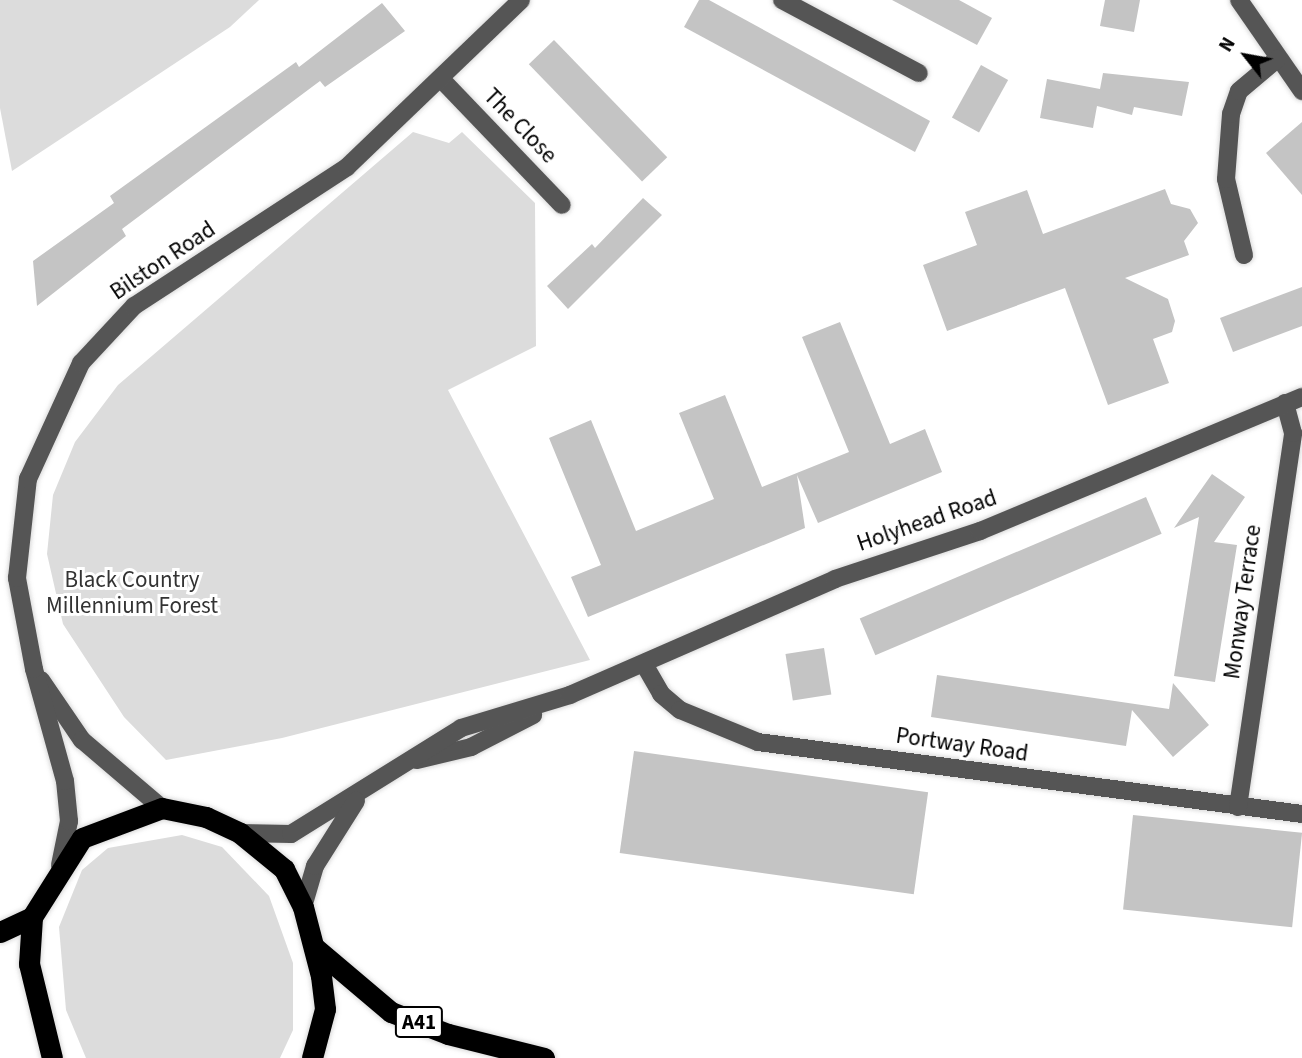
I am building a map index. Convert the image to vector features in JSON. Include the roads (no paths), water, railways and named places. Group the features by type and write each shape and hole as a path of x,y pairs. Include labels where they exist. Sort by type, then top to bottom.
{"highway":[{"path":"52,1058 29,964 32,917 60,866 82,838 162,808 206,817 240,833 284,869 303,907 314,947 325,1009 312,1058"},
{"path":"0,932 32,917"},
{"name":"A41","path":"314,947 391,1012 448,1034 544,1058"}],"street":[{"name":"Bilston Road","path":"60,866 68,805 34,668 17,578 28,479 81,363 134,306 347,167 442,80 521,0"},
{"path":"782,0 919,73"},
{"path":"1239,0 1277,59 1302,91"},
{"path":"1244,255 1226,179 1231,114 1239,92 1277,59"},
{"name":"The Close","path":"442,80 562,205"},
{"name":"Holyhead Road","path":"240,833 291,834 399,765 471,747 570,695 835,579 980,531 1294,400"},
{"name":"Monway Terrace","path":"1237,807 1293,433 1294,400"},
{"name":"Portway Road","path":"644,664 661,694 680,710 758,742 1302,814"},
{"name":"Bilston Road","path":"34,668 82,740 162,808"},
{"name":"Holyhead Road","path":"303,907 315,866 339,822 371,782"}],"park label":[{"name":"Black Country Millennium Forest","path":"132,593"}]}
